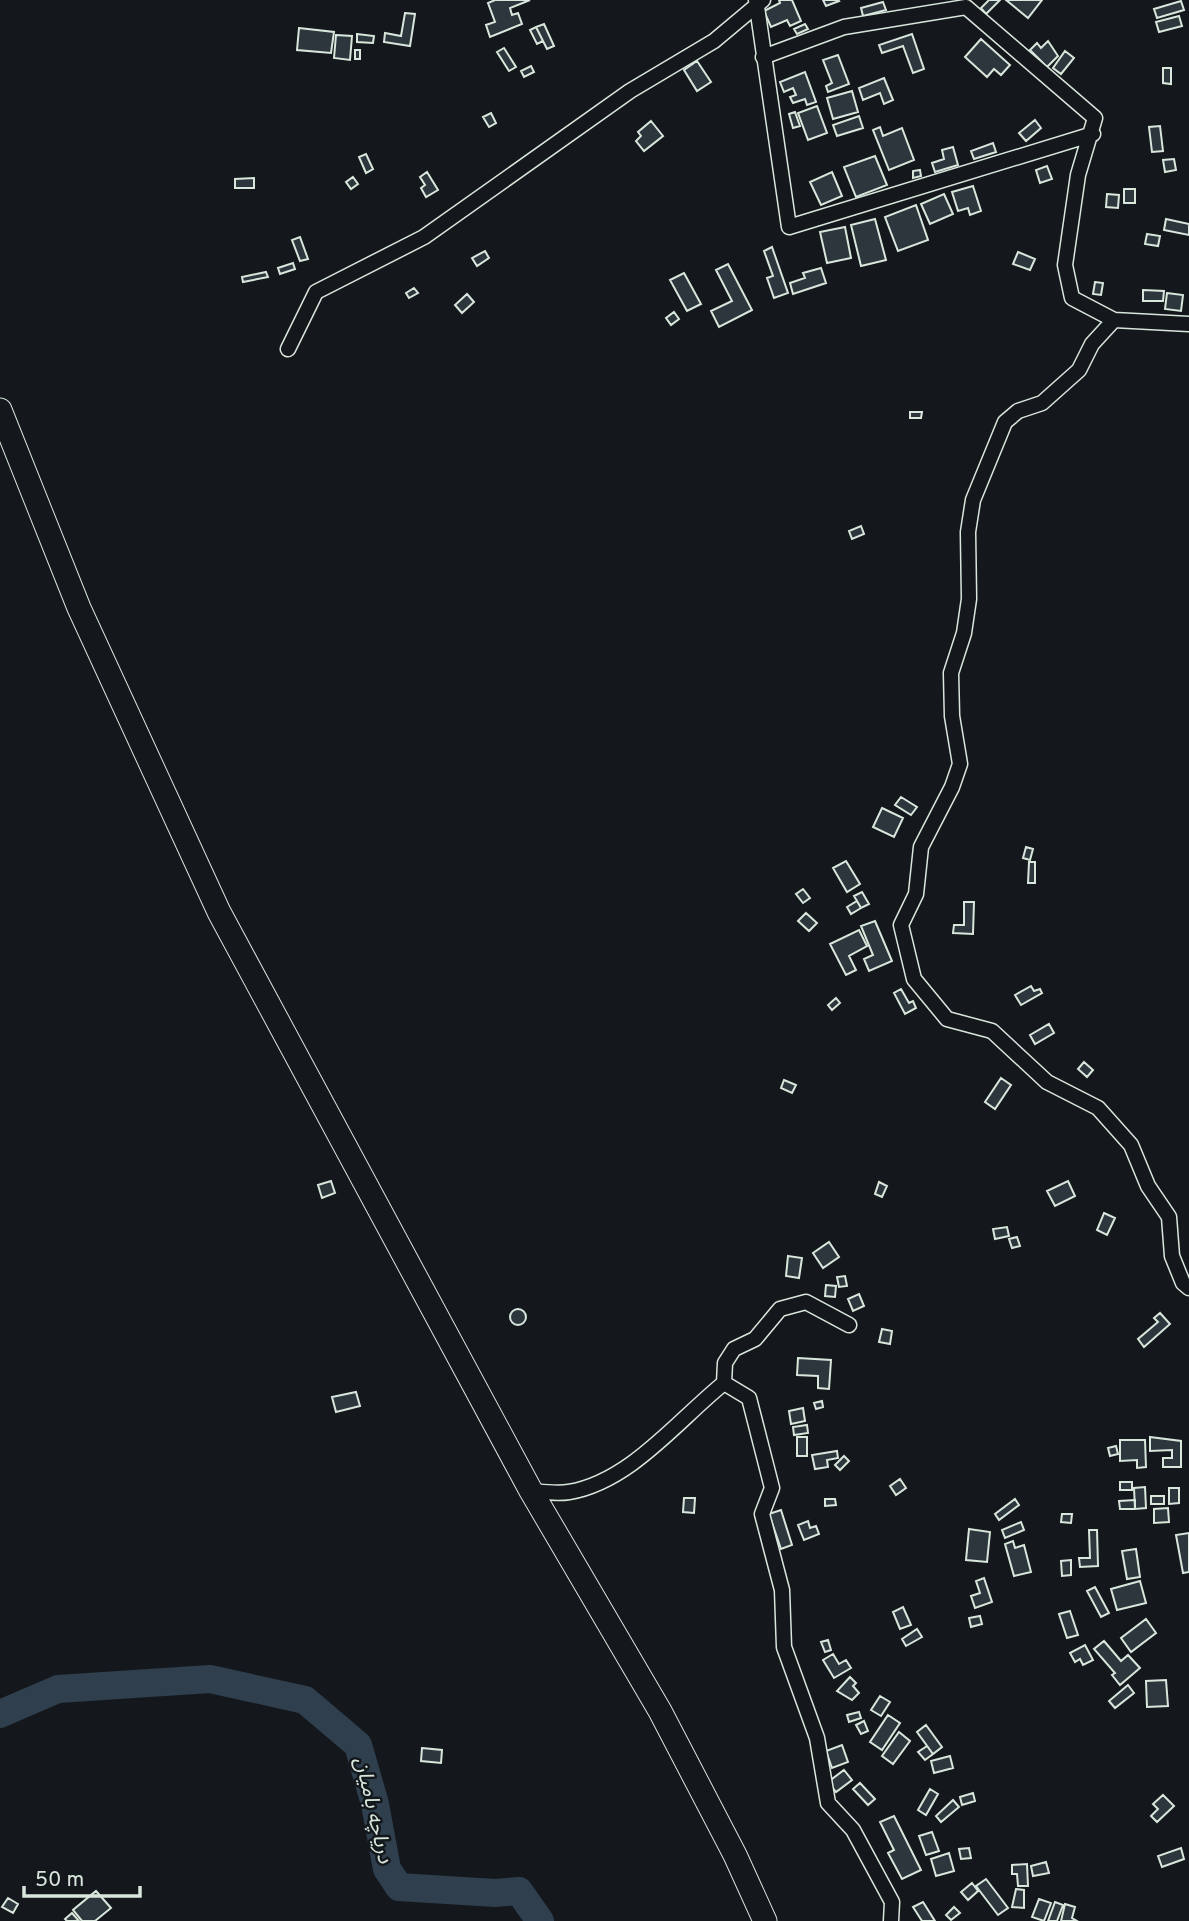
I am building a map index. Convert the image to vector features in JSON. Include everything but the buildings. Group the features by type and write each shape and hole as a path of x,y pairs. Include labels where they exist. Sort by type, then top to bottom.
{"main road":[{"path":"0,410 79,608 219,912 531,1491 660,1711 735,1855 765,1921"}],"street":[{"path":"760,2 763,57 789,227 1093,134"},
{"path":"288,349 316,292 424,237 630,91 714,41 760,2"},
{"path":"763,57 844,27 966,7 1096,118 1078,175 1065,265 1072,298 1114,320 1189,324"},
{"path":"1114,320 1092,344 1079,370 1042,403 1018,411 1005,422 973,500 968,532 969,599 964,633 951,673 952,716 960,764 952,787 921,847 916,894 901,925 904,951 914,979 947,1019 992,1031 1047,1082 1098,1108 1131,1145 1148,1186 1169,1217 1172,1256 1183,1283 1189,1288"},
{"path":"531,1491 568,1493 602,1483 642,1457 724,1383 725,1363 734,1349 755,1339 780,1309 806,1302 849,1325"},
{"path":"724,1383 749,1398 755,1417 772,1488 762,1514 782,1590 784,1647 817,1738 828,1803 853,1830 892,1902 891,1921"}],"waterway":[{"name":"دریاچه بامیان","path":"0,1714 58,1689 210,1679 305,1700 358,1745 375,1804 387,1869 399,1887 495,1893 519,1891 540,1921"}]}
